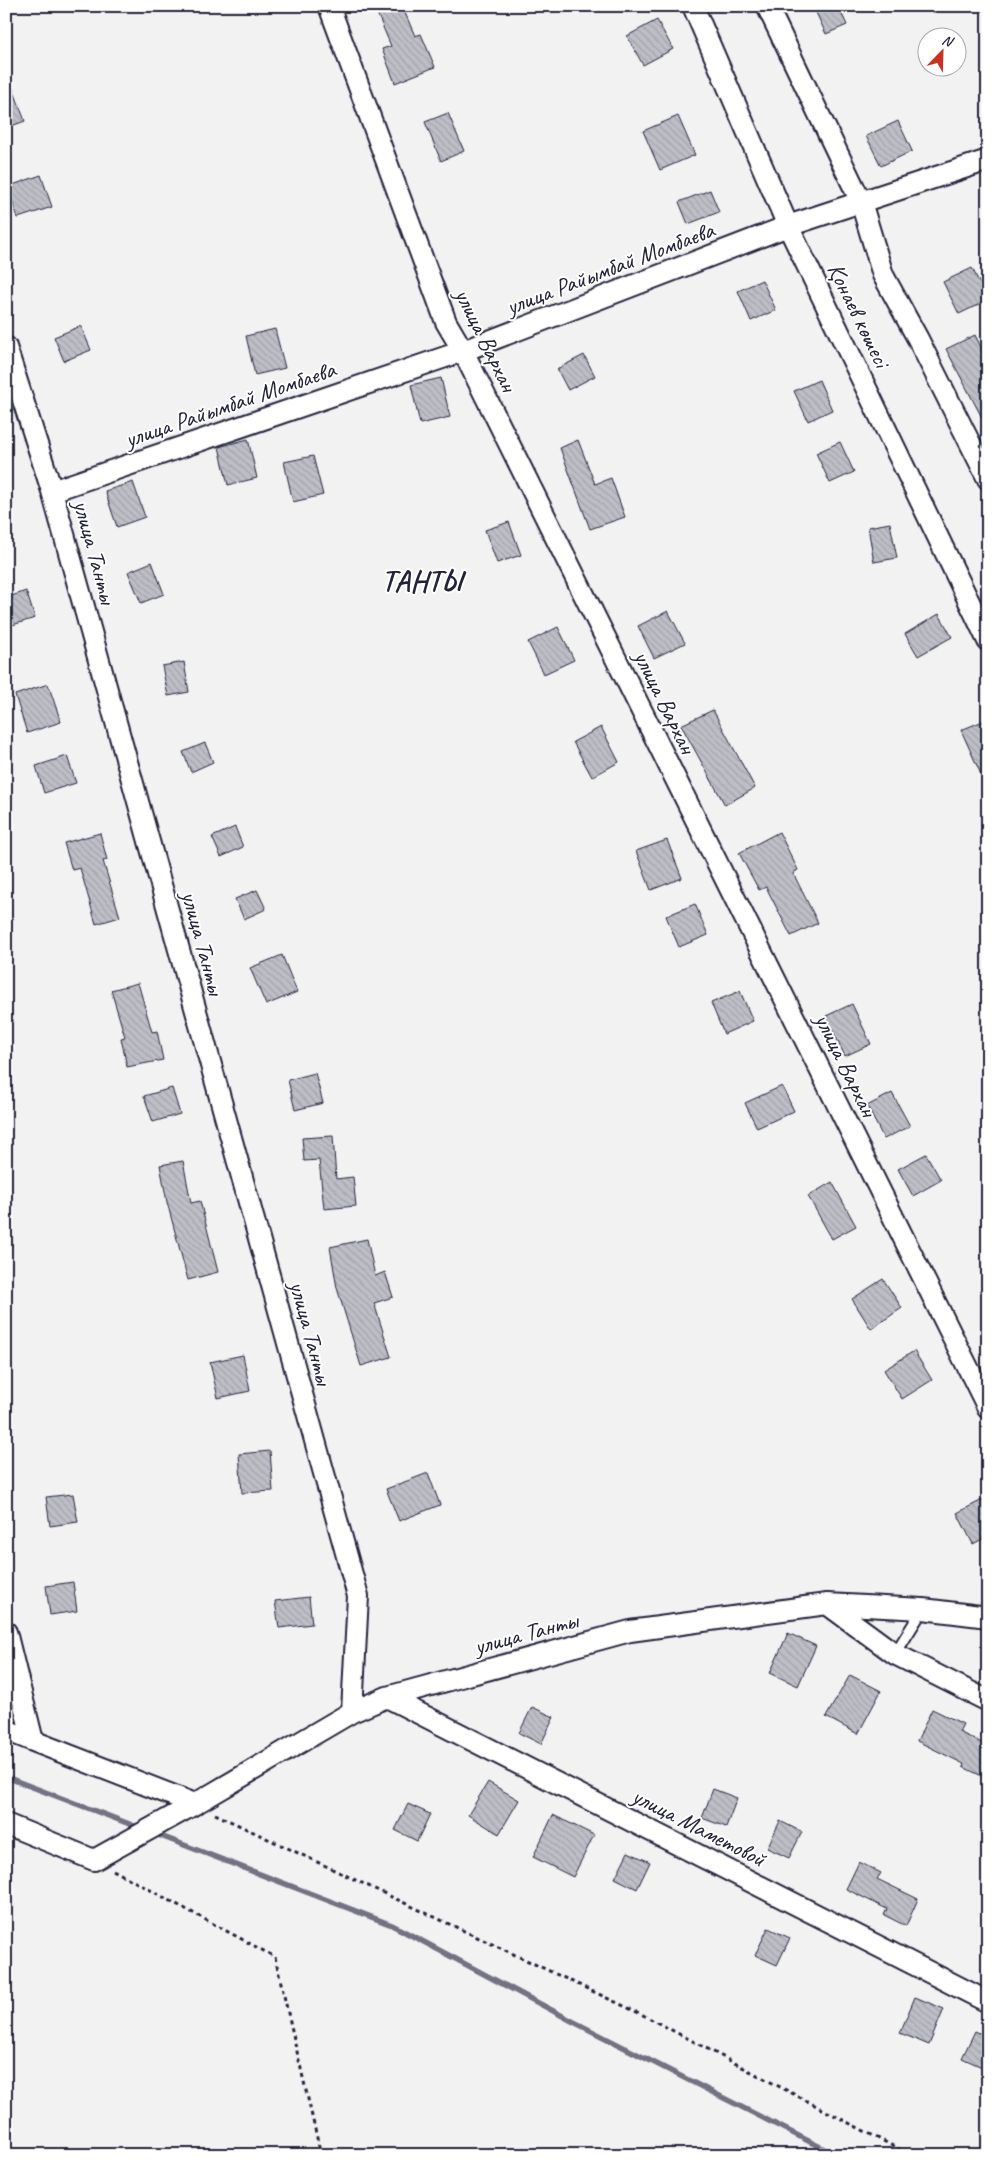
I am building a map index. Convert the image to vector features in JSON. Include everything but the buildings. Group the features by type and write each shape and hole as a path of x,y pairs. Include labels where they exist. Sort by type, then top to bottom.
{"street":[{"name":"улица Вархан","path":"329,6 446,322 463,352 988,1408"},
{"name":"Қонаев көшесі","path":"693,6 788,226 988,641"},
{"name":"Қонаев көшесі","path":"767,6 861,202 883,276 918,339 988,479"},
{"name":"улица Райымбай Момбаева","path":"52,490 463,352 788,226 988,160"},
{"name":"улица Танты","path":"6,347 52,490 358,1596 352,1712 387,1697 630,1631 827,1604 923,1609 988,1617"},
{"path":"827,1604 896,1654 988,1701"},
{"path":"6,1632 33,1741"},
{"name":"улица Маметовой","path":"387,1697 988,2002"},
{"path":"6,1824 94,1860 195,1804 352,1712"},
{"path":"6,1730 195,1804"}],"lane":[{"path":"896,1654 923,1609"}],"path":[{"path":"195,1804 641,2014 910,2155"},
{"path":"94,1860 275,1957 321,2155"}],"waterway":[{"path":"6,1777 140,1828"},
{"path":"153,1833 392,1925 572,2021 836,2155"}],"district":[{"name":"ТАНТЫ","path":"422,581"}]}
